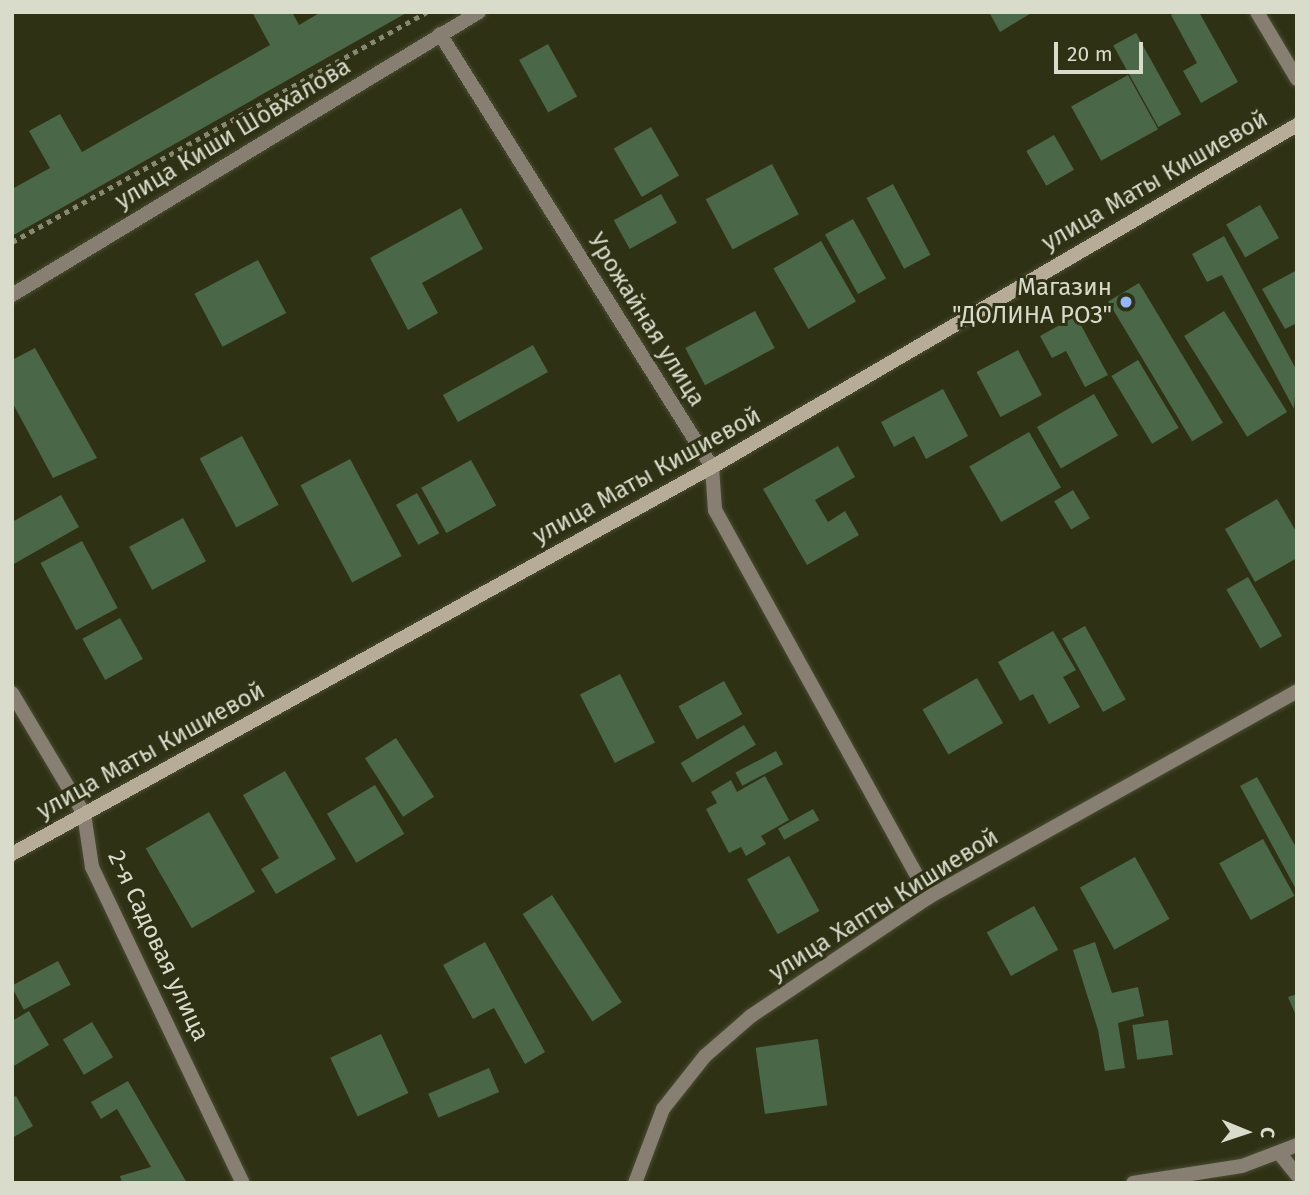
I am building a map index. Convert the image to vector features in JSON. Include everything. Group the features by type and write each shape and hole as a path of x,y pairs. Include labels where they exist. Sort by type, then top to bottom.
{"main road":[{"name":"улица Маты Кишиевой","path":"12,854 712,467 1297,125"}],"street":[{"name":"улица Киши Шовхалова","path":"12,295 479,12"},
{"path":"1257,12 1297,79"},
{"name":"Урожайная улица","path":"440,34 712,467 715,510 929,897"},
{"name":"улица Хапты Кишиевой","path":"635,1183 663,1109 705,1056 751,1016 929,897 1297,691"},
{"name":"2-я Садовая улица","path":"12,693 84,814 92,867 243,1183"},
{"path":"1133,1183 1242,1166 1280,1154 1297,1145"},
{"path":"1280,1154 1297,1175"}],"path":[{"path":"12,242 427,12"}],"building":[{"path":"252,12 292,12 299,25 321,12 408,12 12,236 12,189 50,168 29,131 60,114 82,152 270,45"},
{"path":"989,12 1033,12 1000,32"},
{"path":"1176,12 1199,12 1238,82 1201,103 1183,71 1197,63 1171,15"},
{"path":"1136,33 1181,114 1158,127 1113,46"},
{"path":"548,44 577,96 548,112 519,60"},
{"path":"1128,75 1158,129 1101,161 1071,107"},
{"path":"651,127 679,175 642,197 614,148"},
{"path":"1054,135 1074,170 1046,186 1026,151"},
{"path":"772,164 799,214 733,250 706,199"},
{"path":"893,184 931,255 904,269 867,198"},
{"path":"661,194 677,223 630,249 614,220"},
{"path":"1260,205 1279,238 1245,257 1226,224"},
{"path":"461,208 483,249 422,283 438,313 408,330 370,258"},
{"path":"853,219 886,278 858,294 825,235"},
{"path":"1224,236 1297,371 1294,409 1222,275 1207,282 1192,254"},
{"path":"821,241 856,302 808,329 773,268"},
{"path":"258,260 286,313 223,347 194,294"},
{"path":"1297,270 1297,323 1285,329 1262,289"},
{"path":"1139,283 1223,423 1192,441 1108,302"},
{"path":"755,311 775,348 705,385 685,348"},
{"path":"1224,311 1287,412 1247,437 1184,336"},
{"path":"1076,316 1108,375 1085,387 1066,351 1052,358 1040,336"},
{"path":"533,345 548,372 458,422 443,395"},
{"path":"35,348 97,458 53,478 12,402 12,360"},
{"path":"1018,350 1042,395 1000,417 977,372"},
{"path":"1138,360 1179,428 1152,444 1111,376"},
{"path":"943,389 968,436 926,459 914,436 894,447 881,422"},
{"path":"1094,394 1118,436 1061,469 1037,427"},
{"path":"1029,432 1061,487 1001,522 969,466"},
{"path":"242,436 279,505 236,527 200,459"},
{"path":"838,446 855,477 815,500 828,522 845,511 859,535 807,565 763,489"},
{"path":"350,459 402,556 352,582 301,485"},
{"path":"471,460 496,505 446,533 421,488"},
{"path":"1073,490 1090,518 1071,530 1054,501"},
{"path":"417,493 439,533 418,545 396,505"},
{"path":"61,495 79,527 12,565 12,522"},
{"path":"1277,499 1297,533 1297,558 1255,582 1225,529"},
{"path":"183,518 206,561 152,590 129,547"},
{"path":"82,541 118,608 76,630 41,563"},
{"path":"1248,577 1282,636 1260,648 1226,590"},
{"path":"120,618 143,659 105,680 82,639"},
{"path":"1085,626 1126,699 1103,712 1062,639"},
{"path":"1053,631 1076,670 1063,677 1080,707 1049,724 1033,694 1020,701 998,662"},
{"path":"620,674 655,743 615,763 580,694"},
{"path":"977,678 1003,723 948,755 922,710"},
{"path":"724,681 742,714 697,739 679,706"},
{"path":"744,725 756,745 692,783 681,763"},
{"path":"396,738 434,797 403,817 365,758"},
{"path":"776,751 783,764 742,786 735,773"},
{"path":"285,771 336,859 276,894 261,869 279,858 243,795"},
{"path":"765,776 789,820 761,836 766,844 746,856 741,847 729,853 706,809 717,803 711,792 731,780 737,792"},
{"path":"1257,777 1297,849 1297,891 1240,786"},
{"path":"375,785 404,834 356,863 327,814"},
{"path":"813,809 819,820 784,840 778,828"},
{"path":"209,812 255,892 192,928 146,848"},
{"path":"1263,839 1295,896 1251,920 1219,863"},
{"path":"789,856 820,911 778,934 747,879"},
{"path":"1135,857 1169,919 1114,950 1080,888"},
{"path":"552,895 622,1002 592,1021 523,914"},
{"path":"1034,906 1058,950 1011,976 987,932"},
{"path":"485,942 545,1052 525,1064 494,1008 473,1019 443,965"},
{"path":"1095,942 1112,993 1138,987 1144,1016 1118,1023 1125,1068 1105,1071 1098,1030 1073,950"},
{"path":"58,961 71,985 24,1010 12,985"},
{"path":"1297,994 1297,1018 1288,997"},
{"path":"29,1011 49,1045 12,1067 12,1021"},
{"path":"1168,1020 1173,1055 1137,1060 1132,1025"},
{"path":"92,1022 113,1057 84,1075 63,1040"},
{"path":"381,1034 408,1093 358,1117 330,1058"},
{"path":"818,1039 827,1105 765,1114 756,1048"},
{"path":"489,1068 499,1092 438,1118 428,1094"},
{"path":"128,1081 187,1183 122,1183 120,1176 151,1167 117,1109 101,1119 91,1102"},
{"path":"16,1096 33,1126 12,1138 12,1098"}],"place":[{"name":"Магазин \"ДОЛИНА РОЗ\"","path":"1126,302"}]}
